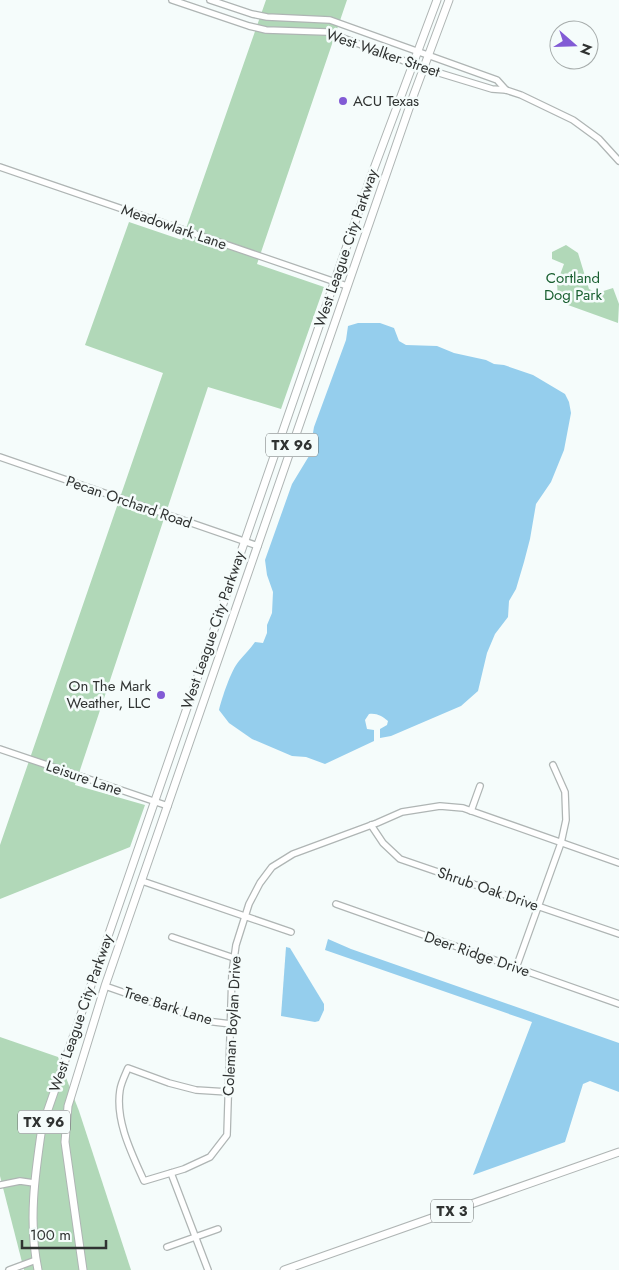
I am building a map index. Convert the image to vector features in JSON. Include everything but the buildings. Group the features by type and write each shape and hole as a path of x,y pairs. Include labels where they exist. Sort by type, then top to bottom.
{"main road":[{"name":"West League City Parkway","path":"38,1270 33,1218 34,1183 42,1127 370,177 437,0"},
{"name":"West League City Parkway","path":"83,1270 65,1142 68,1106 105,986 448,0"},
{"path":"92,982 105,986"},
{"name":"TX 3","path":"284,1270 300,1267 619,1152"}],"street":[{"name":"West Walker Street","path":"172,0 266,30 327,32 424,68 492,90 506,90 548,107 573,120 599,139 619,161"},
{"name":"West Walker Street","path":"210,0 267,17 330,20 497,80 506,90"},
{"name":"Meadowlark Lane","path":"0,167 347,286"},
{"name":"Pecan Orchard Road","path":"0,457 258,546"},
{"name":"Leisure Lane","path":"0,749 168,806"},
{"path":"516,968 561,843 566,820 565,792 552,766"},
{"path":"471,811 480,786"},
{"name":"Coleman Boylan Drive","path":"228,1092 196,1090 128,1068 120,1090 119,1114 136,1164 144,1181 184,1170 210,1157 227,1135 230,1024 236,945 245,917 260,883 272,867 292,854 402,812 440,806 464,808 619,863"},
{"name":"Shrub Oak Drive","path":"371,825 383,843 400,859 619,934"},
{"path":"142,880 291,932"},
{"name":"Deer Ridge Drive","path":"336,904 619,1004"},
{"path":"172,937 234,958"},
{"name":"Tree Bark Lane","path":"105,986 206,1021 230,1024"},
{"path":"171,1173 208,1270"},
{"path":"1,1182 20,1181 34,1183"},
{"path":"168,1247 218,1229"},
{"path":"9,1270 36,1260"}],"green space":[{"path":"266,0 347,0 257,264 324,287 281,409 208,387 75,785 145,805 130,847 0,899 0,845 163,373 85,345 129,222 182,240"},
{"name":"Cortland Dog Park","path":"566,245 578,253 589,289 597,293 613,288 619,304 618,323 568,305 558,298 557,283 564,264 552,259 552,252"},
{"path":"0,1037 58,1057 79,1111 131,1270 24,1270 0,1176"}],"water":[{"path":"358,323 380,323 394,328 399,341 406,345 437,346 454,353 504,365 533,375 565,394 571,413 564,450 551,482 536,504 524,562 516,589 509,601 508,617 495,634 487,653 478,691 461,706 391,736 380,738 380,729 387,725 388,721 379,715 369,714 365,720 367,729 374,730 374,741 325,764 306,757 292,756 252,739 229,723 219,710 227,684 236,665 255,642 263,643 267,633 267,625 272,613 273,592 267,575 265,560 292,484 309,456 314,427 346,340 348,326"},
{"path":"328,939 351,949 619,1043 619,1092 590,1081 583,1084 565,1142 473,1175 532,1022 325,950"},
{"path":"286,947 290,948 324,1004 324,1010 319,1021 315,1022 281,1016"}],"place":[{"name":"ACU Texas","path":"343,101"},
{"name":"On The Mark Weather, LLC","path":"161,695"}]}
